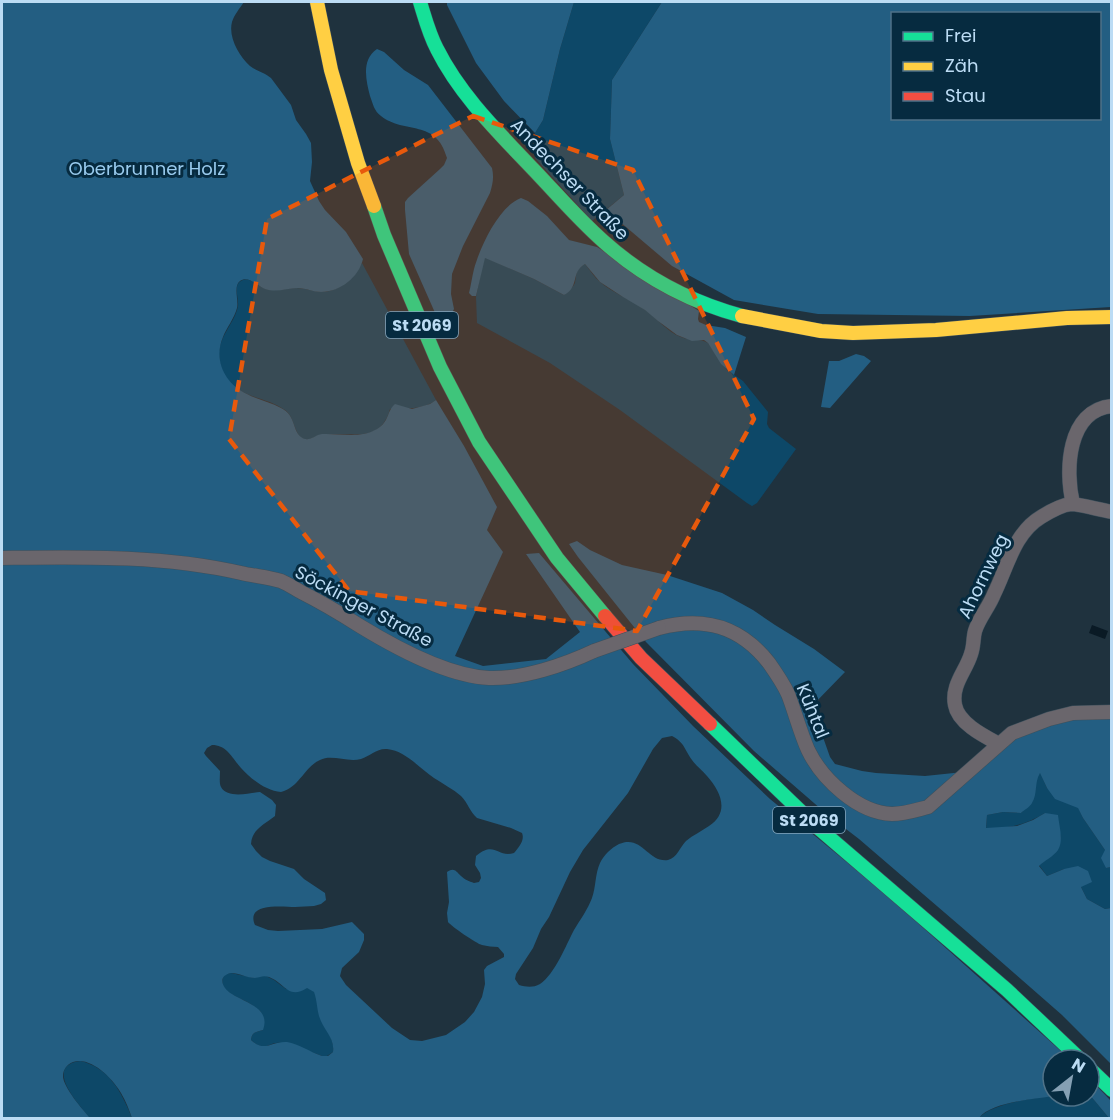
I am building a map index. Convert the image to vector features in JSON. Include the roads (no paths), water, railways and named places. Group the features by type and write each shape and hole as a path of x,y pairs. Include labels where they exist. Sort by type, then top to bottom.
{"main road":[{"name":"St 2069","path":"317,2 332,70 358,163 384,235 440,367 479,442 557,558 641,658 816,826 1007,990 1069,1048"},
{"name":"Andechser Straße","path":"420,2 422,14 448,71 514,149 601,240 657,281 685,296 735,315 838,333 936,330 1036,320 1112,318"},
{"path":"1101,1079 1112,1090"}],"street":[{"path":"1112,406 1101,407 1089,415 1079,428 1072,441 1069,464 1073,504 1112,512"},
{"name":"Ahornweg","path":"999,744 975,730 957,712 954,702 957,682 970,657 977,627 994,596 1015,547 1034,522 1059,508 1073,504"},
{"name":"Söckinger Straße","path":"2,558 150,559 218,568 281,582 323,603 411,654 457,673"},
{"name":"Kühtal","path":"457,673 489,678 516,676 552,667 676,624 712,625 732,631 750,642 781,680 809,751 827,778 857,803 892,814 928,807 1012,733 1073,713 1112,712"}],"park label":[{"name":"Oberbrunner Holz","path":"147,168"}]}
